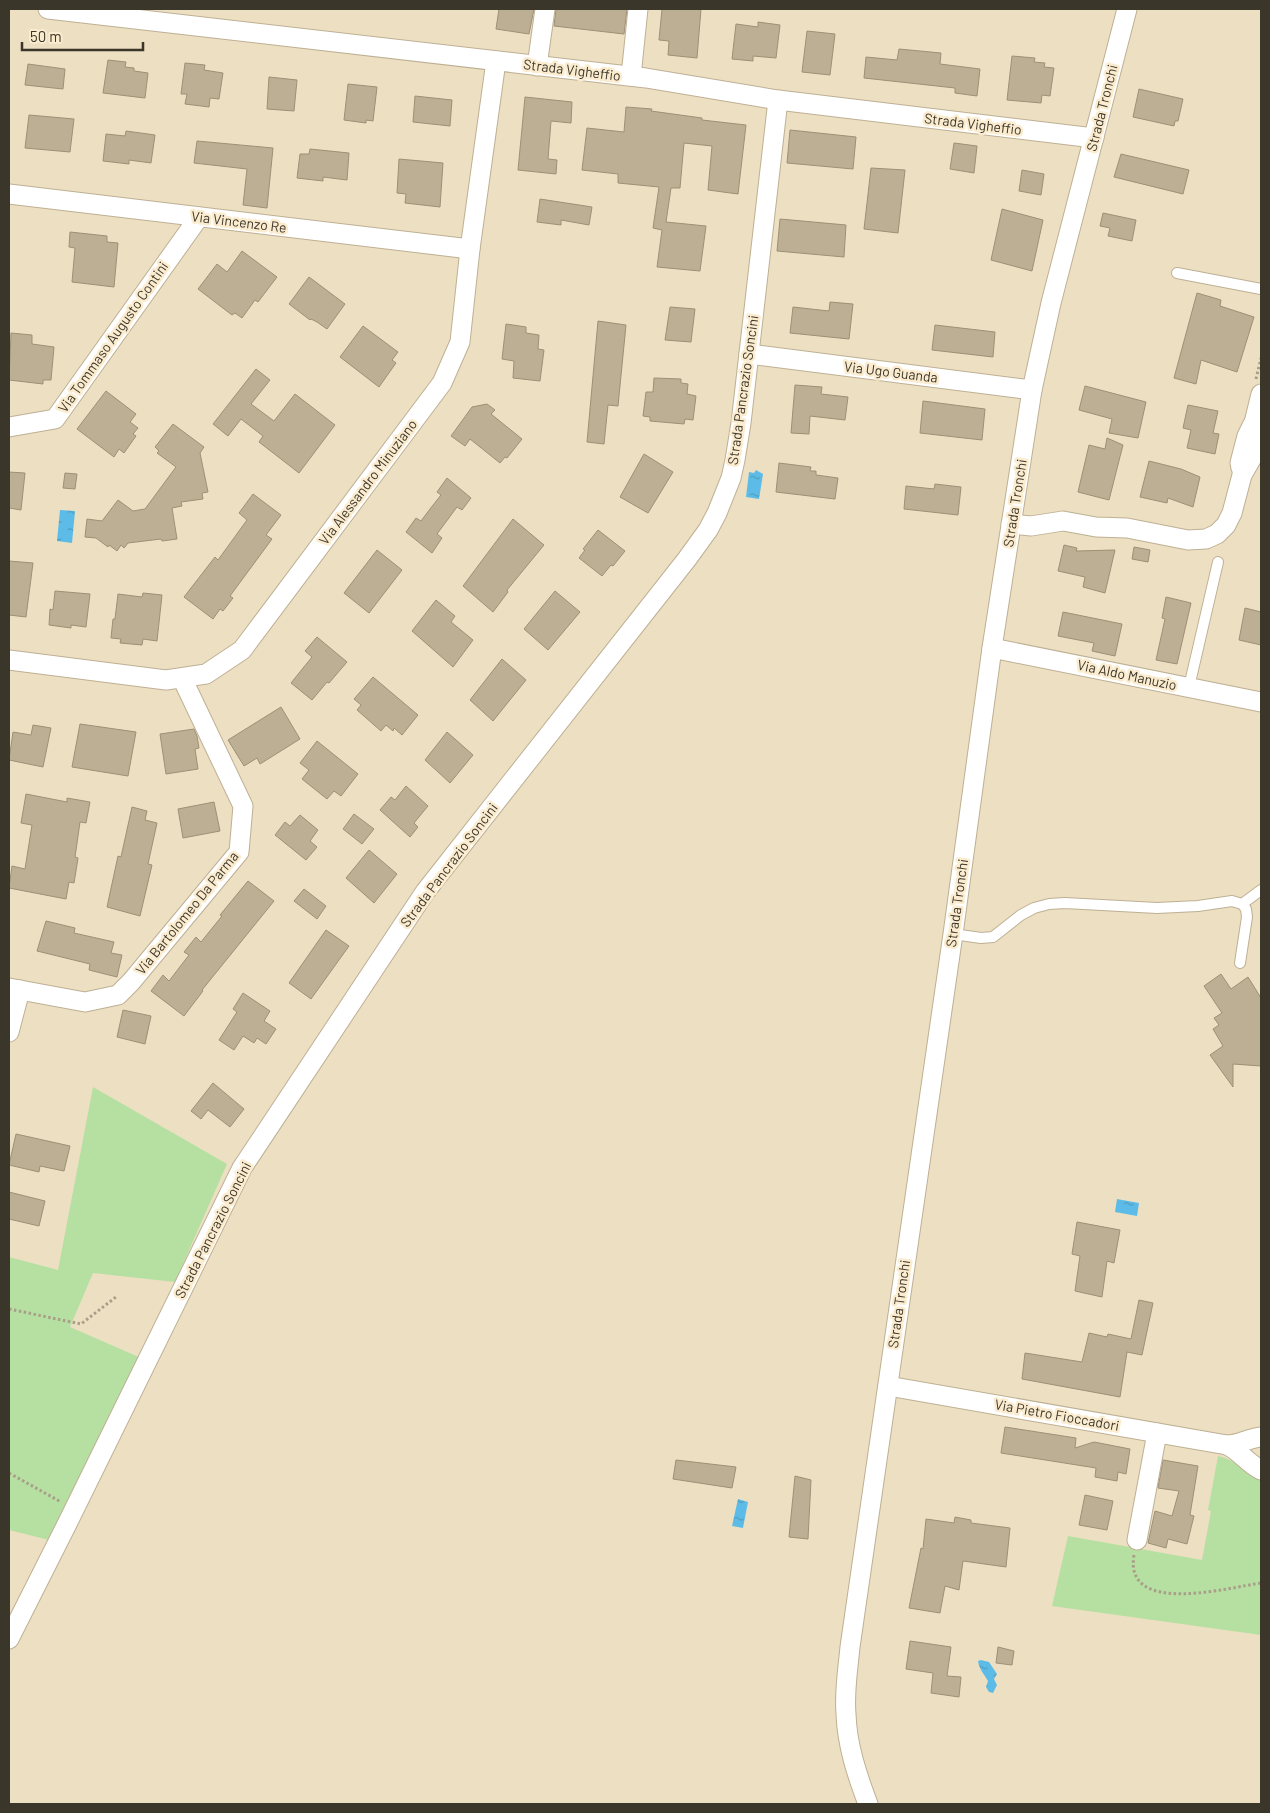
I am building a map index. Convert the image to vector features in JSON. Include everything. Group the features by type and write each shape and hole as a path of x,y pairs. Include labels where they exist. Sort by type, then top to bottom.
{"street":[{"name":"Strada Vigheffio","path":"48,9 631,76 778,100 1094,138"},
{"path":"537,66 545,9"},
{"path":"631,76 638,9"},
{"name":"Strada Tronchi","path":"868,1804 859,1779 847,1733 846,1695 850,1648 953,934 992,648 1032,390 1046,322 1127,9"},
{"name":"Via Alessandro Minuziano","path":"9,660 166,680 206,674 242,650 442,383 460,342 470,249 496,61"},
{"name":"Strada Pancrazio Soncini","path":"9,1639 242,1168 425,892 681,567 708,530 724,496 735,460 778,100"},
{"name":"Via Vincenzo Re","path":"9,194 470,249"},
{"name":"Via Tommaso Augusto Contini","path":"9,427 55,419 199,217"},
{"name":"Via Ugo Guanda","path":"749,354 1032,390"},
{"path":"1258,390 1253,424 1254,434 1261,442"},
{"path":"1241,477 1240,464 1247,436 1253,424"},
{"path":"1011,524 1031,526 1053,521 1067,521 1090,526 1127,528 1180,539 1200,540 1212,537 1226,525 1232,513 1241,477 1252,457 1261,449"},
{"name":"Via Aldo Manuzio","path":"992,648 1261,702"},
{"name":"Via Bartolomeo Da Parma","path":"9,1032 14,989 85,1002 118,995 131,982 239,852 243,806 182,678"},
{"name":"Via Pietro Fioccadori","path":"888,1386 1227,1445 1261,1437"},
{"path":"1137,1540 1157,1433"},
{"path":"1227,1445 1247,1462 1261,1470"}],"lane":[{"path":"1177,273 1261,289"},
{"path":"1189,688 1218,562"},
{"path":"1242,904 1261,890"},
{"path":"953,934 981,938 993,937 1021,914 1049,904 1066,903 1157,908 1198,906 1232,901 1242,904 1246,909 1247,917 1240,963"}],"path":[{"path":"1258,390 1261,358"},
{"path":"9,1309 81,1324 116,1297"},
{"path":"9,1473 74,1510"},
{"path":"1137,1540 1133,1563 1135,1573 1140,1581 1156,1591 1170,1594 1196,1594 1261,1582"}],"green space":[{"path":"93,1087 227,1164 175,1282 93,1273 70,1327 141,1358 49,1540 9,1530 9,1257 58,1270"},
{"path":"1218,1456 1235,1463 1261,1480 1261,1635 1052,1606 1068,1536 1202,1560 1211,1511 1208,1510"}],"water":[{"path":"756,470 763,474 759,499 746,497 749,472 754,473"},
{"path":"60,510 75,511 72,543 57,541"},
{"path":"1117,1199 1139,1203 1137,1216 1115,1212"},
{"path":"738,1499 748,1502 743,1528 732,1526"},
{"path":"978,1661 989,1662 997,1674 994,1679 997,1685 993,1693 989,1692 986,1687 988,1681"}],"building":[{"path":"499,9 534,9 529,34 496,29"},
{"path":"556,9 627,9 624,34 554,26"},
{"path":"662,9 701,9 697,58 668,55 669,41 659,40"},
{"path":"758,22 780,25 776,58 753,56 753,61 732,59 736,24 758,27"},
{"path":"807,31 835,34 830,75 802,72"},
{"path":"899,49 941,53 940,64 980,69 977,96 955,93 955,88 864,78 866,57 897,60"},
{"path":"1012,56 1035,58 1034,62 1045,63 1044,67 1054,68 1050,96 1042,95 1041,103 1007,100"},
{"path":"108,60 126,62 125,67 134,68 134,71 148,73 145,98 103,93"},
{"path":"185,63 205,65 204,70 223,73 219,99 210,98 209,107 185,104 187,94 181,94"},
{"path":"28,64 65,69 63,89 25,85"},
{"path":"269,77 297,80 294,111 267,109"},
{"path":"348,84 377,87 373,121 366,120 366,123 344,120"},
{"path":"1139,89 1183,99 1178,121 1175,121 1174,126 1133,117"},
{"path":"415,96 452,100 450,126 413,122"},
{"path":"525,97 572,102 571,123 551,121 548,159 557,160 556,174 518,170"},
{"path":"626,107 652,109 651,111 702,118 702,120 746,125 738,194 708,190 712,146 684,143 680,188 671,188 666,222 706,226 700,271 657,267 662,230 653,228 659,187 618,183 618,174 582,170 587,128 624,132"},
{"path":"29,115 74,119 70,152 25,148"},
{"path":"790,130 856,137 853,169 787,163"},
{"path":"126,131 155,135 151,163 129,160 129,164 103,161 106,134 125,136"},
{"path":"197,141 273,148 267,208 243,205 247,169 194,163"},
{"path":"954,143 977,146 974,173 950,169"},
{"path":"310,149 349,153 347,180 323,177 323,181 297,178 300,154 309,154"},
{"path":"1121,154 1189,170 1183,194 1114,177"},
{"path":"399,159 443,163 440,207 405,203 406,194 397,193"},
{"path":"871,168 905,170 898,233 864,229"},
{"path":"1022,170 1044,174 1041,195 1019,191"},
{"path":"540,199 592,207 589,225 561,220 561,225 537,222"},
{"path":"1002,209 1043,220 1032,271 991,260"},
{"path":"1103,213 1136,220 1132,241 1108,236 1110,228 1100,226"},
{"path":"780,219 846,225 844,257 777,251"},
{"path":"70,232 107,236 107,242 118,243 114,287 72,282 75,248 69,247"},
{"path":"242,251 277,277 258,302 255,300 242,318 235,313 232,315 198,289 217,264 227,272"},
{"path":"309,277 345,304 327,329 317,322 310,320 289,304"},
{"path":"1197,293 1221,300 1220,306 1254,317 1237,372 1201,360 1196,384 1174,378"},
{"path":"830,302 853,304 849,339 790,333 793,307 829,311"},
{"path":"670,307 695,309 691,342 665,340"},
{"path":"598,321 626,325 618,406 608,405 604,444 587,442"},
{"path":"506,324 526,327 526,333 539,335 538,349 544,350 540,381 513,378 514,361 502,359"},
{"path":"935,325 995,332 993,357 932,350"},
{"path":"363,326 398,352 392,360 396,363 379,387 340,357"},
{"path":"11,333 32,335 32,344 54,347 51,380 43,380 43,384 9,380"},
{"path":"256,369 270,380 251,404 274,421 295,394 335,425 299,473 259,442 263,436 241,419 228,436 213,424"},
{"path":"654,378 681,379 681,383 688,384 687,394 696,396 693,420 685,419 684,424 650,421 650,417 643,416 646,392 653,392"},
{"path":"795,385 822,387 821,394 848,397 845,420 810,416 809,434 791,433"},
{"path":"1085,386 1146,402 1138,438 1109,433 1112,419 1079,410"},
{"path":"106,391 136,414 130,422 138,428 133,434 136,436 124,453 119,449 114,457 77,429"},
{"path":"923,401 985,409 982,440 920,433"},
{"path":"487,404 495,410 491,414 522,439 507,458 505,457 500,463 470,439 465,446 451,436 472,407"},
{"path":"1188,405 1218,411 1213,433 1219,434 1215,454 1187,448 1191,430 1183,428"},
{"path":"173,424 204,447 200,453 208,492 202,493 203,499 181,502 182,506 172,508 177,539 128,543 124,548 121,545 117,551 96,538 85,537 87,519 102,521 118,500 133,511 145,509 176,467 157,453 159,451 155,447"},
{"path":"1107,438 1123,445 1109,500 1078,492 1089,445 1105,449"},
{"path":"644,454 673,472 648,513 620,497"},
{"path":"1149,461 1181,469 1200,477 1193,507 1168,498 1167,503 1140,497"},
{"path":"779,463 811,467 810,471 816,471 816,475 838,478 835,499 776,492"},
{"path":"9,472 25,473 21,510 9,508"},
{"path":"65,473 77,474 75,489 63,488"},
{"path":"447,478 471,498 462,510 457,507 437,534 442,538 432,553 406,532 416,518 421,521 441,495 437,492"},
{"path":"935,484 961,487 958,515 904,509 906,486 934,489"},
{"path":"253,494 281,515 266,535 272,539 230,596 233,598 223,611 220,609 213,619 184,597 215,557 218,560 247,520 239,513"},
{"path":"513,519 544,545 507,590 508,592 493,612 463,586"},
{"path":"598,530 625,551 602,576 579,558 585,550 583,549"},
{"path":"1064,545 1077,548 1076,551 1115,550 1105,593 1083,587 1085,577 1058,571"},
{"path":"1134,547 1150,550 1148,562 1132,559"},
{"path":"377,550 402,570 369,613 344,593"},
{"path":"9,561 33,563 26,617 9,615"},
{"path":"55,591 90,594 86,627 71,625 71,628 49,625 50,609 53,610"},
{"path":"555,591 580,612 548,650 524,629"},
{"path":"143,593 162,595 157,641 143,639 142,645 120,643 121,639 111,638 118,594 142,597"},
{"path":"1166,597 1191,603 1177,664 1156,660 1165,619 1162,618"},
{"path":"436,600 455,616 451,622 473,640 453,667 412,631"},
{"path":"1245,608 1261,612 1261,645 1239,640"},
{"path":"1063,612 1122,624 1115,656 1092,651 1094,643 1058,636"},
{"path":"317,637 347,662 312,700 291,683 312,657 305,651"},
{"path":"502,659 526,680 493,721 470,700"},
{"path":"373,677 418,715 402,735 394,728 393,731 386,725 381,731 357,710 361,705 354,699"},
{"path":"281,707 300,739 260,764 257,758 244,766 228,740"},
{"path":"80,724 136,732 128,776 72,767"},
{"path":"33,725 51,728 43,767 9,760 13,732 31,735"},
{"path":"194,729 199,748 195,749 198,769 166,774 160,734"},
{"path":"447,732 473,755 450,783 425,760"},
{"path":"317,741 358,774 341,796 334,791 327,799 302,779 309,770 300,763"},
{"path":"406,786 428,806 414,823 418,827 410,837 380,810 391,797 395,800"},
{"path":"26,794 67,802 67,798 90,802 86,823 80,822 75,857 78,858 74,883 69,882 66,899 9,888 12,866 25,869 32,825 21,823"},
{"path":"214,802 220,831 183,838 178,809"},
{"path":"132,807 147,811 145,820 157,823 148,864 152,865 140,916 107,907 118,856 121,857"},
{"path":"354,814 374,829 362,844 343,829"},
{"path":"300,815 318,830 310,841 317,847 306,860 275,835 285,822 290,826"},
{"path":"369,850 397,874 374,903 346,878"},
{"path":"248,881 274,901 202,990 184,1016 151,991 163,975 169,981 189,955 184,952 196,937 201,942"},
{"path":"304,889 326,906 317,919 294,901"},
{"path":"46,921 75,928 74,933 114,942 111,953 122,955 117,977 89,970 90,964 37,951"},
{"path":"326,930 349,946 311,999 289,983"},
{"path":"1221,974 1231,989 1248,977 1261,998 1261,1066 1233,1064 1233,1087 1210,1055 1223,1046 1213,1029 1219,1025 1214,1018 1222,1013 1204,986"},
{"path":"243,993 270,1011 264,1021 276,1029 266,1044 257,1038 254,1043 243,1036 234,1050 219,1040 237,1012 233,1009"},
{"path":"123,1010 151,1016 145,1044 117,1037"},
{"path":"213,1083 244,1109 230,1127 208,1110 201,1119 191,1111"},
{"path":"16,1134 70,1146 64,1171 40,1166 39,1172 9,1165"},
{"path":"9,1192 45,1201 39,1226 9,1219"},
{"path":"1077,1222 1120,1230 1114,1263 1107,1261 1102,1297 1075,1291 1080,1256 1072,1254"},
{"path":"1139,1300 1153,1303 1142,1355 1127,1352 1120,1397 1022,1379 1025,1353 1082,1362 1089,1333 1107,1337 1108,1334 1131,1339"},
{"path":"1005,1427 1076,1438 1075,1448 1094,1442 1130,1449 1126,1474 1118,1472 1117,1481 1095,1477 1096,1468 1001,1453"},
{"path":"676,1460 736,1467 732,1488 673,1479"},
{"path":"1163,1460 1198,1466 1190,1515 1194,1516 1187,1544 1168,1539 1166,1548 1148,1543 1155,1511 1172,1516 1179,1491 1158,1488"},
{"path":"795,1476 811,1480 808,1539 789,1537"},
{"path":"1085,1495 1113,1501 1107,1530 1079,1525"},
{"path":"955,1517 971,1520 971,1523 1010,1528 1006,1567 963,1561 959,1590 945,1586 940,1613 909,1608 921,1548 923,1549 926,1519 954,1523"},
{"path":"910,1641 951,1647 947,1676 961,1677 959,1697 931,1693 933,1673 906,1669"},
{"path":"998,1647 1014,1651 1012,1665 996,1663"}]}
